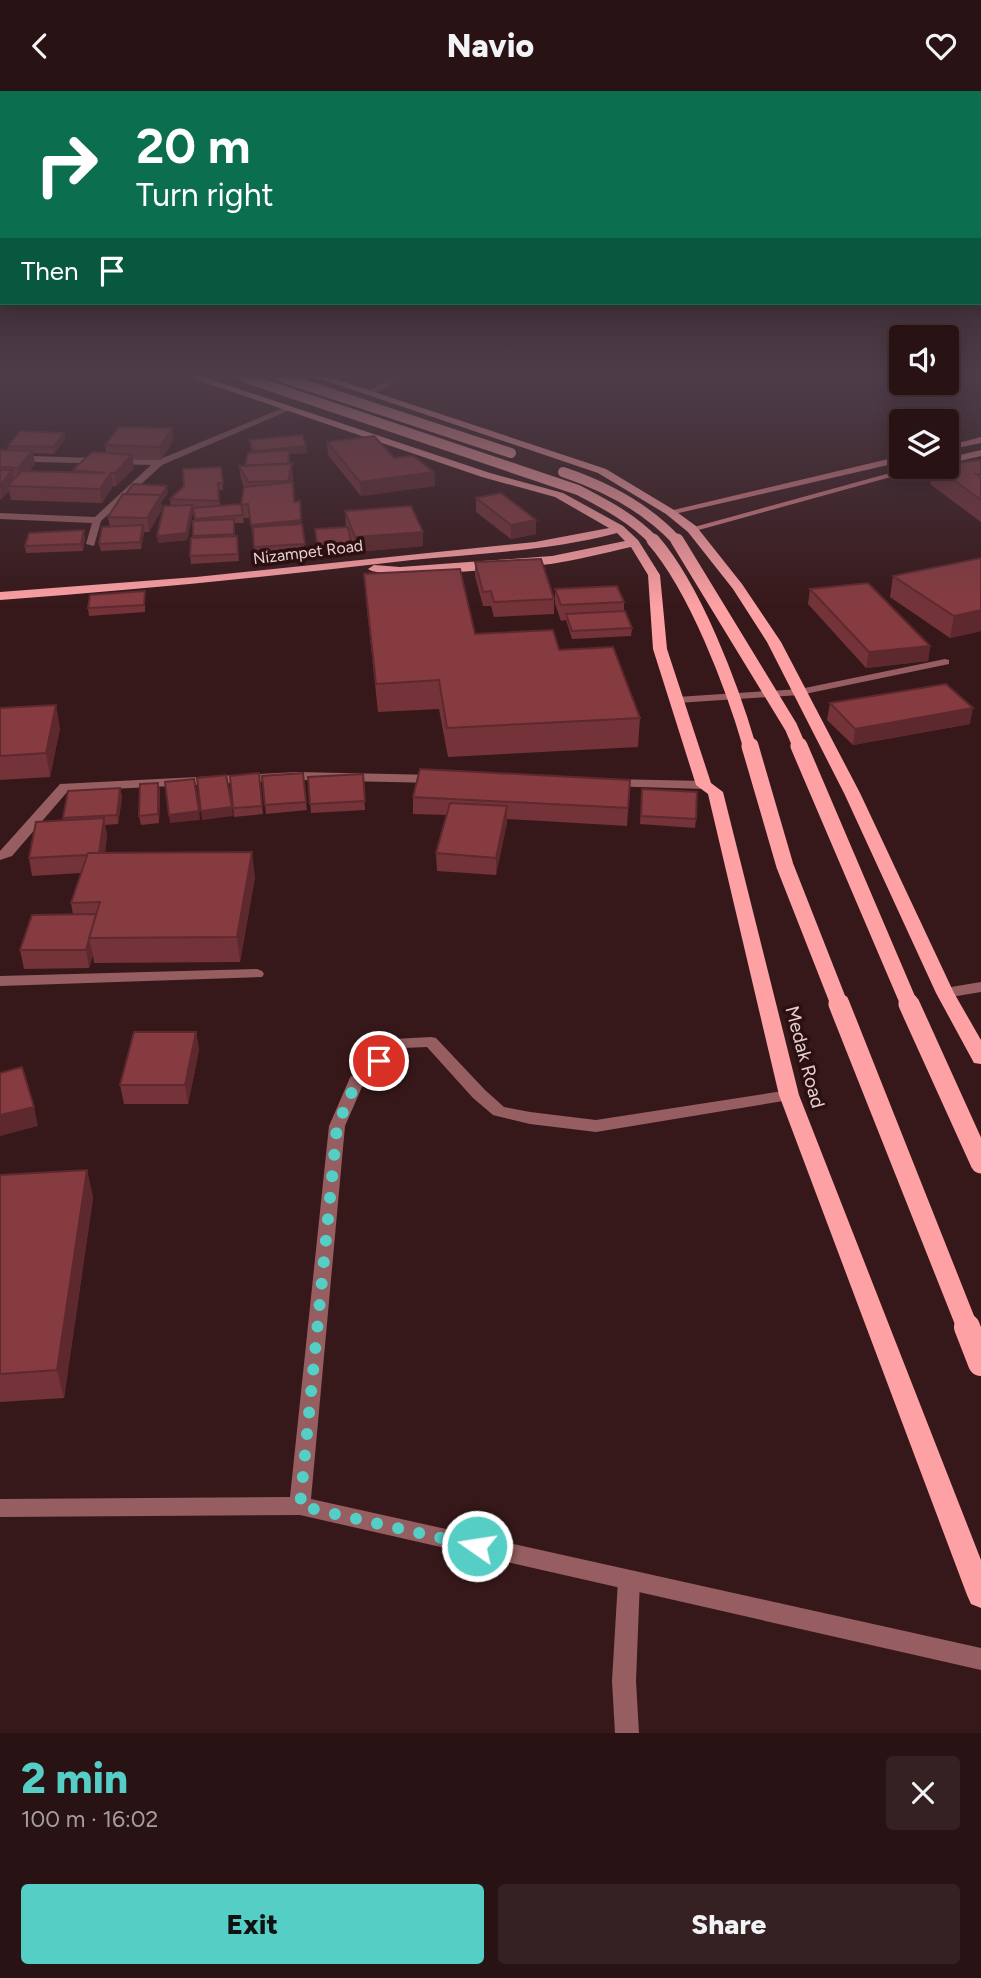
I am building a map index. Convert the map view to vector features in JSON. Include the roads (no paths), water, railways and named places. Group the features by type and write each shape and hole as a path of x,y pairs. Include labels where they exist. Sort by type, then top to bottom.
{"main road":[{"name":"Medak Road","path":"425,454 559,495 596,513 634,543 654,575 660,649 704,785 715,792 789,1095 981,1595"},
{"path":"470,454 578,490 612,508 645,531 667,556 699,614 743,723 785,866 981,1363"},
{"path":"513,454 587,480 637,507 665,527 683,547 791,727 882,943 981,1163"},
{"path":"550,454 602,471 670,512 692,529 738,587 774,642 800,692 852,793 945,993 981,1058"},
{"path":"959,458 978,454"},
{"path":"670,512 889,462"},
{"path":"692,529 889,476"},
{"name":"Nizampet Road","path":"0,596 152,586 341,567 393,559 535,547 619,529"},
{"path":"341,567 400,571 552,560 634,543"}],"street":[{"path":"91,544 97,520 159,463 181,454"},
{"path":"0,458 159,463"},
{"path":"0,516 97,520"},
{"path":"677,700 800,692 945,662"},
{"path":"0,856 8,853 64,787 297,776 446,779"},
{"path":"596,782 704,785"},
{"path":"0,981 257,974"},
{"path":"945,993 981,987"},
{"path":"300,1506 337,1126 357,1080 399,1043 431,1042 479,1094 499,1111 530,1118 596,1126 789,1095"},
{"path":"0,1508 300,1506 981,1659"},
{"path":"627,1733 624,1681 629,1580"}]}
